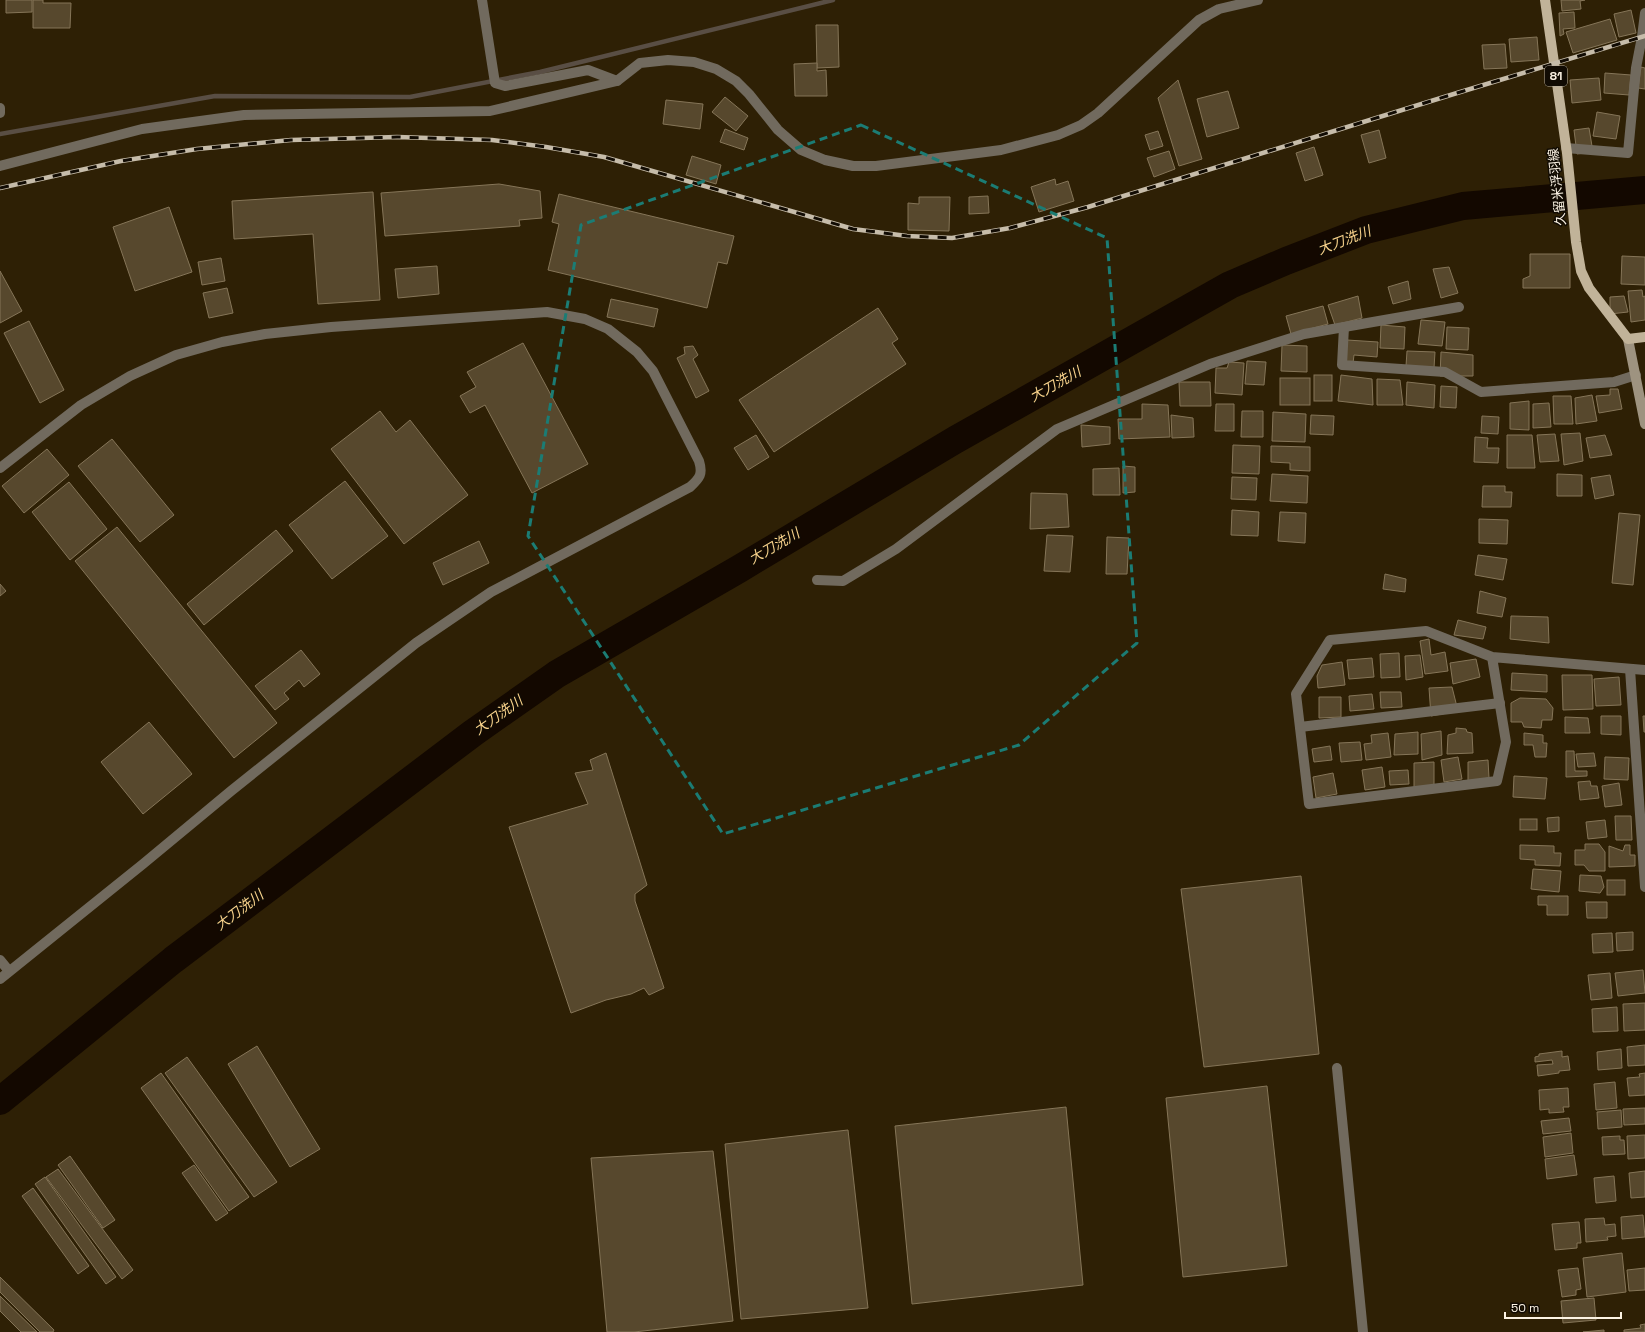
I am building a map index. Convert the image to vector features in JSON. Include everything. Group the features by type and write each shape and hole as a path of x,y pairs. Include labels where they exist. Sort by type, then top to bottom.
{"main road":[{"name":"久留米浮羽線","path":"1545,0 1581,271 1589,288 1628,339"},
{"path":"1645,337 1628,339 1645,424"}],"street":[{"path":"482,0 495,83 505,86 588,70 616,81"},
{"path":"0,166 142,129 190,121 244,115 490,111 616,81 640,63 668,60 694,62 716,69 736,81 749,94 778,130 801,150 825,160 853,166 876,166 1002,150 1058,135 1081,125 1098,113 1199,20 1219,9 1258,0"},
{"path":"1566,150 1628,153 1636,68 1645,12"},
{"path":"0,108 0,113"},
{"path":"816,580 843,581 896,549 1057,429 1210,364 1304,334 1459,307"},
{"path":"0,468 81,405 130,376 176,355 215,343 265,334 309,329 547,312 586,319 608,329 637,352 653,370 699,461 702,470 698,480 690,487 491,592 416,643 0,979"},
{"path":"1344,327 1342,365 1445,372 1481,392 1614,382 1636,375"},
{"path":"1492,657 1506,742 1498,781 1309,804 1296,694 1330,640 1426,631 1492,657 1645,670"},
{"path":"1630,669 1645,887"},
{"path":"1300,728 1500,703"},
{"path":"0,960 9,971"},
{"path":"1337,1068 1363,1332"}],"highlighted area":[{"path":"861,125 1107,238 1137,643 1019,745 723,834 528,536 581,225"}],"building":[{"path":"6,0 32,0 32,12 6,13"},
{"path":"33,0 43,0 43,3 71,3 70,28 33,28"},
{"path":"1561,0 1585,0 1580,1 1581,9 1562,11"},
{"path":"1631,10 1636,33 1619,37 1614,14"},
{"path":"1574,12 1575,28 1563,29 1564,34 1560,36 1559,13"},
{"path":"1610,19 1617,40 1573,53 1566,32"},
{"path":"816,25 838,25 839,67 817,68"},
{"path":"1537,37 1539,60 1511,62 1509,39"},
{"path":"1505,44 1507,68 1484,69 1482,45"},
{"path":"817,63 817,71 826,70 827,96 795,96 794,64"},
{"path":"1641,67 1645,68 1645,89 1638,88"},
{"path":"1605,73 1631,75 1629,95 1604,93"},
{"path":"1599,78 1601,100 1572,103 1570,80"},
{"path":"1178,80 1202,159 1179,166 1158,98"},
{"path":"1228,91 1239,128 1207,137 1197,99"},
{"path":"725,97 748,116 736,131 712,112"},
{"path":"666,100 703,104 700,129 663,124"},
{"path":"1597,112 1620,116 1616,139 1593,136"},
{"path":"1589,128 1593,152 1577,154 1574,130"},
{"path":"725,129 748,138 744,150 720,142"},
{"path":"1379,130 1386,158 1369,163 1361,135"},
{"path":"1158,131 1163,146 1150,150 1145,135"},
{"path":"1314,147 1323,175 1305,181 1296,153"},
{"path":"1169,151 1175,169 1154,177 1147,158"},
{"path":"692,156 721,165 716,184 686,175"},
{"path":"1055,179 1056,185 1068,181 1074,201 1039,212 1031,187"},
{"path":"499,184 540,191 542,218 519,220 520,226 385,236 381,193"},
{"path":"373,192 380,300 318,304 313,234 234,239 232,201"},
{"path":"559,194 734,236 727,264 718,262 707,308 548,270 559,224 552,222"},
{"path":"988,196 989,213 969,214 969,197"},
{"path":"919,197 950,197 949,231 908,230 908,203 919,204"},
{"path":"169,207 192,272 135,291 113,227"},
{"path":"1530,254 1570,254 1570,288 1523,288 1523,279 1530,276"},
{"path":"1622,256 1645,257 1645,285 1621,284"},
{"path":"221,258 225,281 202,285 198,262"},
{"path":"437,266 439,294 398,298 395,269"},
{"path":"1449,267 1458,293 1441,298 1433,269"},
{"path":"0,271 22,311 0,323"},
{"path":"1408,281 1411,299 1393,304 1388,287"},
{"path":"227,288 233,313 209,318 203,293"},
{"path":"1642,290 1643,297 1645,296 1645,320 1631,322 1628,291"},
{"path":"1358,296 1362,318 1335,325 1328,305"},
{"path":"1624,296 1628,312 1610,314 1610,297"},
{"path":"611,299 658,309 654,327 607,317"},
{"path":"1323,306 1328,324 1291,334 1286,316"},
{"path":"878,308 898,339 892,343 906,364 774,452 739,400"},
{"path":"1421,320 1445,322 1442,346 1418,344"},
{"path":"29,321 64,390 40,403 4,333"},
{"path":"1381,325 1405,327 1404,349 1380,348"},
{"path":"1447,327 1469,328 1468,350 1446,349"},
{"path":"1347,340 1378,342 1377,357 1354,355 1353,363 1345,363"},
{"path":"523,343 588,464 532,493 485,405 470,413 460,396 476,387 467,372"},
{"path":"1282,345 1307,346 1307,372 1281,371"},
{"path":"693,346 698,355 693,359 709,391 696,398 677,358 685,354 684,347"},
{"path":"1407,351 1435,352 1434,368 1406,366"},
{"path":"1441,352 1473,355 1473,376 1440,376"},
{"path":"1247,361 1266,362 1264,385 1245,384"},
{"path":"1229,362 1244,363 1242,395 1215,393 1216,368 1227,368"},
{"path":"1314,375 1332,375 1332,401 1314,401"},
{"path":"1341,375 1372,379 1373,405 1338,401"},
{"path":"1280,378 1310,378 1310,405 1280,405"},
{"path":"1377,379 1400,380 1403,405 1377,405"},
{"path":"1179,382 1210,382 1211,406 1180,406"},
{"path":"1407,382 1435,385 1434,408 1406,405"},
{"path":"1441,386 1457,387 1456,408 1440,407"},
{"path":"1610,389 1618,389 1622,409 1599,413 1596,396 1610,395"},
{"path":"1592,395 1597,421 1576,424 1575,398"},
{"path":"1553,396 1571,396 1573,424 1554,424"},
{"path":"1529,401 1529,430 1510,429 1510,403"},
{"path":"1549,403 1551,427 1533,428 1533,404"},
{"path":"1142,404 1168,405 1170,437 1119,439 1118,419 1142,419"},
{"path":"1216,404 1234,404 1234,431 1215,431"},
{"path":"380,411 396,432 410,420 468,495 404,544 331,449"},
{"path":"1242,411 1263,411 1263,437 1241,437"},
{"path":"1273,412 1306,414 1305,442 1272,441"},
{"path":"1171,415 1193,418 1194,437 1172,438"},
{"path":"1311,415 1334,416 1333,435 1310,434"},
{"path":"1482,416 1499,417 1498,434 1481,433"},
{"path":"1081,425 1110,427 1110,444 1082,447"},
{"path":"1580,433 1583,461 1564,465 1561,434"},
{"path":"1555,434 1559,461 1540,462 1537,435"},
{"path":"756,435 769,457 748,470 734,448"},
{"path":"1507,435 1532,435 1535,468 1507,468"},
{"path":"1605,435 1612,455 1590,458 1586,438"},
{"path":"1475,437 1488,438 1487,448 1499,448 1498,463 1474,462"},
{"path":"112,439 174,515 140,542 78,466"},
{"path":"1233,445 1260,446 1259,474 1232,473"},
{"path":"1271,446 1310,447 1310,471 1290,470 1290,463 1271,462"},
{"path":"47,449 69,475 24,513 2,486"},
{"path":"1123,466 1135,467 1135,492 1123,493"},
{"path":"1119,468 1120,495 1093,495 1093,469"},
{"path":"1272,474 1308,476 1307,503 1270,501"},
{"path":"1557,474 1582,475 1582,496 1557,496"},
{"path":"1610,475 1614,495 1595,499 1591,478"},
{"path":"1232,477 1257,478 1256,500 1231,499"},
{"path":"345,481 388,536 332,579 289,525"},
{"path":"69,482 107,529 70,560 32,512"},
{"path":"1483,486 1505,486 1505,492 1512,492 1511,507 1482,507"},
{"path":"1031,493 1067,494 1069,527 1030,529"},
{"path":"1232,510 1259,512 1258,536 1231,535"},
{"path":"1280,512 1306,513 1305,543 1278,541"},
{"path":"1619,513 1640,515 1633,585 1612,583"},
{"path":"1479,519 1508,520 1507,544 1479,543"},
{"path":"117,527 277,723 234,758 75,561"},
{"path":"276,530 293,551 204,625 187,604"},
{"path":"1047,535 1073,536 1070,572 1044,571"},
{"path":"1107,537 1129,538 1127,574 1106,574"},
{"path":"479,541 489,563 443,585 433,563"},
{"path":"1478,555 1507,559 1503,580 1475,575"},
{"path":"1385,574 1406,579 1405,592 1383,589"},
{"path":"0,584 6,591 0,596"},
{"path":"1480,591 1506,598 1502,617 1477,613"},
{"path":"1511,616 1548,617 1549,643 1510,639"},
{"path":"1458,620 1486,627 1483,639 1454,635"},
{"path":"1429,639 1431,655 1445,652 1448,671 1425,674 1420,641"},
{"path":"301,650 320,674 304,687 299,680 284,693 289,699 275,710 255,686"},
{"path":"1399,653 1400,677 1381,678 1380,654"},
{"path":"1420,655 1423,677 1406,680 1405,656"},
{"path":"1372,658 1374,677 1349,679 1347,660"},
{"path":"1476,659 1480,677 1453,684 1450,663"},
{"path":"1342,662 1345,685 1318,688 1317,676 1322,665"},
{"path":"1512,673 1547,675 1547,692 1511,690"},
{"path":"1562,675 1592,675 1593,709 1563,710"},
{"path":"1619,677 1621,705 1596,706 1594,679"},
{"path":"1452,687 1458,711 1431,716 1429,688"},
{"path":"1380,692 1401,692 1402,707 1381,708"},
{"path":"1372,694 1374,709 1350,711 1349,696"},
{"path":"1319,697 1341,697 1341,717 1319,718"},
{"path":"1520,698 1546,699 1553,708 1552,720 1542,720 1541,728 1524,727 1522,722 1511,722 1511,703"},
{"path":"1601,716 1621,716 1621,735 1601,734"},
{"path":"1643,716 1645,716 1645,732 1644,732"},
{"path":"1565,717 1588,718 1590,733 1565,733"},
{"path":"149,722 192,774 143,814 101,762"},
{"path":"1456,728 1466,729 1467,732 1472,733 1473,753 1447,754 1448,735 1456,733"},
{"path":"1441,731 1442,755 1422,760 1421,734"},
{"path":"1418,732 1418,754 1394,755 1395,734"},
{"path":"1388,733 1391,757 1366,760 1364,744 1372,743 1371,735"},
{"path":"1524,733 1543,735 1543,743 1547,743 1546,757 1535,757 1533,745 1524,745"},
{"path":"1360,742 1362,760 1341,762 1339,743"},
{"path":"1330,746 1332,760 1314,762 1312,749"},
{"path":"1566,751 1574,751 1575,771 1587,771 1587,776 1566,777"},
{"path":"606,753 647,885 635,894 635,901 664,988 649,995 644,988 631,994 606,1000 571,1013 509,827 588,804 575,773 593,770 590,760"},
{"path":"1594,753 1596,766 1578,767 1576,754"},
{"path":"1458,757 1462,779 1444,782 1441,760"},
{"path":"1605,757 1629,758 1628,780 1604,779"},
{"path":"1488,760 1489,778 1468,781 1468,762"},
{"path":"1434,762 1434,786 1414,788 1414,763"},
{"path":"1382,767 1385,787 1365,790 1362,770"},
{"path":"1408,770 1409,784 1390,785 1389,771"},
{"path":"1333,773 1337,794 1316,798 1313,777"},
{"path":"1514,776 1547,778 1545,799 1513,797"},
{"path":"1590,781 1591,786 1597,786 1599,798 1580,800 1578,782"},
{"path":"1619,783 1622,805 1605,807 1602,786"},
{"path":"1615,816 1631,816 1632,840 1616,840"},
{"path":"1559,817 1559,831 1548,832 1547,818"},
{"path":"1520,819 1537,819 1537,830 1520,830"},
{"path":"1605,820 1607,837 1588,839 1586,822"},
{"path":"1585,844 1599,844 1605,852 1605,871 1589,871 1584,865 1575,865 1575,850 1585,850"},
{"path":"1520,845 1554,846 1554,853 1561,853 1560,866 1535,865 1535,860 1520,859"},
{"path":"1625,845 1630,845 1630,855 1635,855 1635,866 1609,867 1609,846 1623,851"},
{"path":"1533,869 1561,871 1559,892 1531,889"},
{"path":"1580,875 1601,876 1604,887 1600,893 1579,891"},
{"path":"1301,876 1319,1054 1204,1067 1181,889"},
{"path":"1607,880 1625,880 1625,895 1607,895"},
{"path":"1538,896 1568,896 1568,915 1547,915 1547,905 1538,905"},
{"path":"1586,902 1607,902 1607,918 1587,918"},
{"path":"1633,932 1633,950 1617,951 1616,933"},
{"path":"1612,933 1613,952 1593,953 1592,934"},
{"path":"1643,970 1645,993 1618,996 1615,973"},
{"path":"1610,973 1612,998 1591,1000 1588,975"},
{"path":"1645,1003 1645,1030 1624,1031 1623,1004"},
{"path":"1617,1007 1618,1031 1593,1032 1592,1009"},
{"path":"1645,1045 1645,1065 1628,1066 1627,1047"},
{"path":"257,1046 320,1149 290,1167 228,1064"},
{"path":"1621,1049 1622,1068 1598,1070 1597,1052"},
{"path":"1562,1051 1562,1057 1568,1056 1570,1070 1538,1076 1537,1065 1553,1064 1552,1060 1535,1062 1535,1057 1539,1056 1539,1054"},
{"path":"187,1057 277,1182 254,1197 165,1073"},
{"path":"161,1073 249,1197 229,1211 141,1088"},
{"path":"1645,1073 1645,1095 1629,1096 1627,1078 1640,1077 1639,1074"},
{"path":"1615,1082 1617,1108 1596,1110 1594,1084"},
{"path":"1267,1086 1287,1266 1183,1277 1166,1098"},
{"path":"1568,1088 1569,1107 1563,1107 1564,1112 1549,1113 1549,1109 1540,1110 1539,1090"},
{"path":"1066,1107 1083,1285 912,1304 895,1126"},
{"path":"1645,1108 1645,1124 1624,1125 1623,1109"},
{"path":"1621,1110 1622,1127 1598,1129 1597,1112"},
{"path":"1569,1118 1571,1131 1543,1134 1541,1121"},
{"path":"848,1130 868,1308 741,1319 725,1144"},
{"path":"1571,1133 1573,1153 1545,1157 1543,1137"},
{"path":"1645,1135 1645,1158 1628,1159 1627,1136"},
{"path":"1620,1136 1620,1140 1624,1140 1625,1154 1603,1155 1602,1137"},
{"path":"713,1151 733,1321 634,1332 607,1332 591,1158"},
{"path":"1574,1155 1577,1175 1547,1179 1545,1159"},
{"path":"70,1156 115,1220 103,1228 58,1165"},
{"path":"194,1165 228,1213 216,1221 182,1173"},
{"path":"58,1169 133,1270 122,1279 46,1177"},
{"path":"1645,1171 1645,1197 1631,1198 1629,1173"},
{"path":"1614,1176 1616,1201 1596,1203 1594,1178"},
{"path":"45,1177 116,1277 106,1284 35,1184"},
{"path":"33,1188 89,1266 78,1274 22,1196"},
{"path":"1643,1215 1645,1237 1622,1239 1621,1217"},
{"path":"1604,1218 1605,1225 1615,1224 1616,1236 1607,1237 1608,1240 1586,1242 1585,1219"},
{"path":"1579,1222 1581,1243 1577,1243 1577,1248 1555,1250 1552,1224"},
{"path":"1622,1253 1626,1292 1587,1297 1583,1258"},
{"path":"1578,1268 1581,1289 1576,1290 1576,1295 1562,1297 1558,1270"},
{"path":"1645,1268 1645,1290 1629,1291 1627,1270"},
{"path":"0,1277 54,1330 53,1332 40,1332 0,1292"},
{"path":"0,1296 37,1332 21,1332 0,1311"},
{"path":"1594,1298 1596,1320 1563,1323 1561,1301"},
{"path":"1645,1324 1645,1332 1624,1332 1624,1330 1641,1328 1640,1325"},
{"path":"1604,1330 1604,1332 1583,1332"}],"waterway":[{"path":"0,134 215,96 410,97 540,72 833,0"},
{"name":"大刀洗川","path":"0,1101 173,960 473,733 557,674 739,569 955,440 1230,285 1286,261 1366,230 1463,206 1645,190"}],"railway":[{"path":"0,188 121,161 197,149 291,140 397,137 492,140 604,157 853,229 907,236 952,238 1010,228 1088,207 1645,36"}]}
